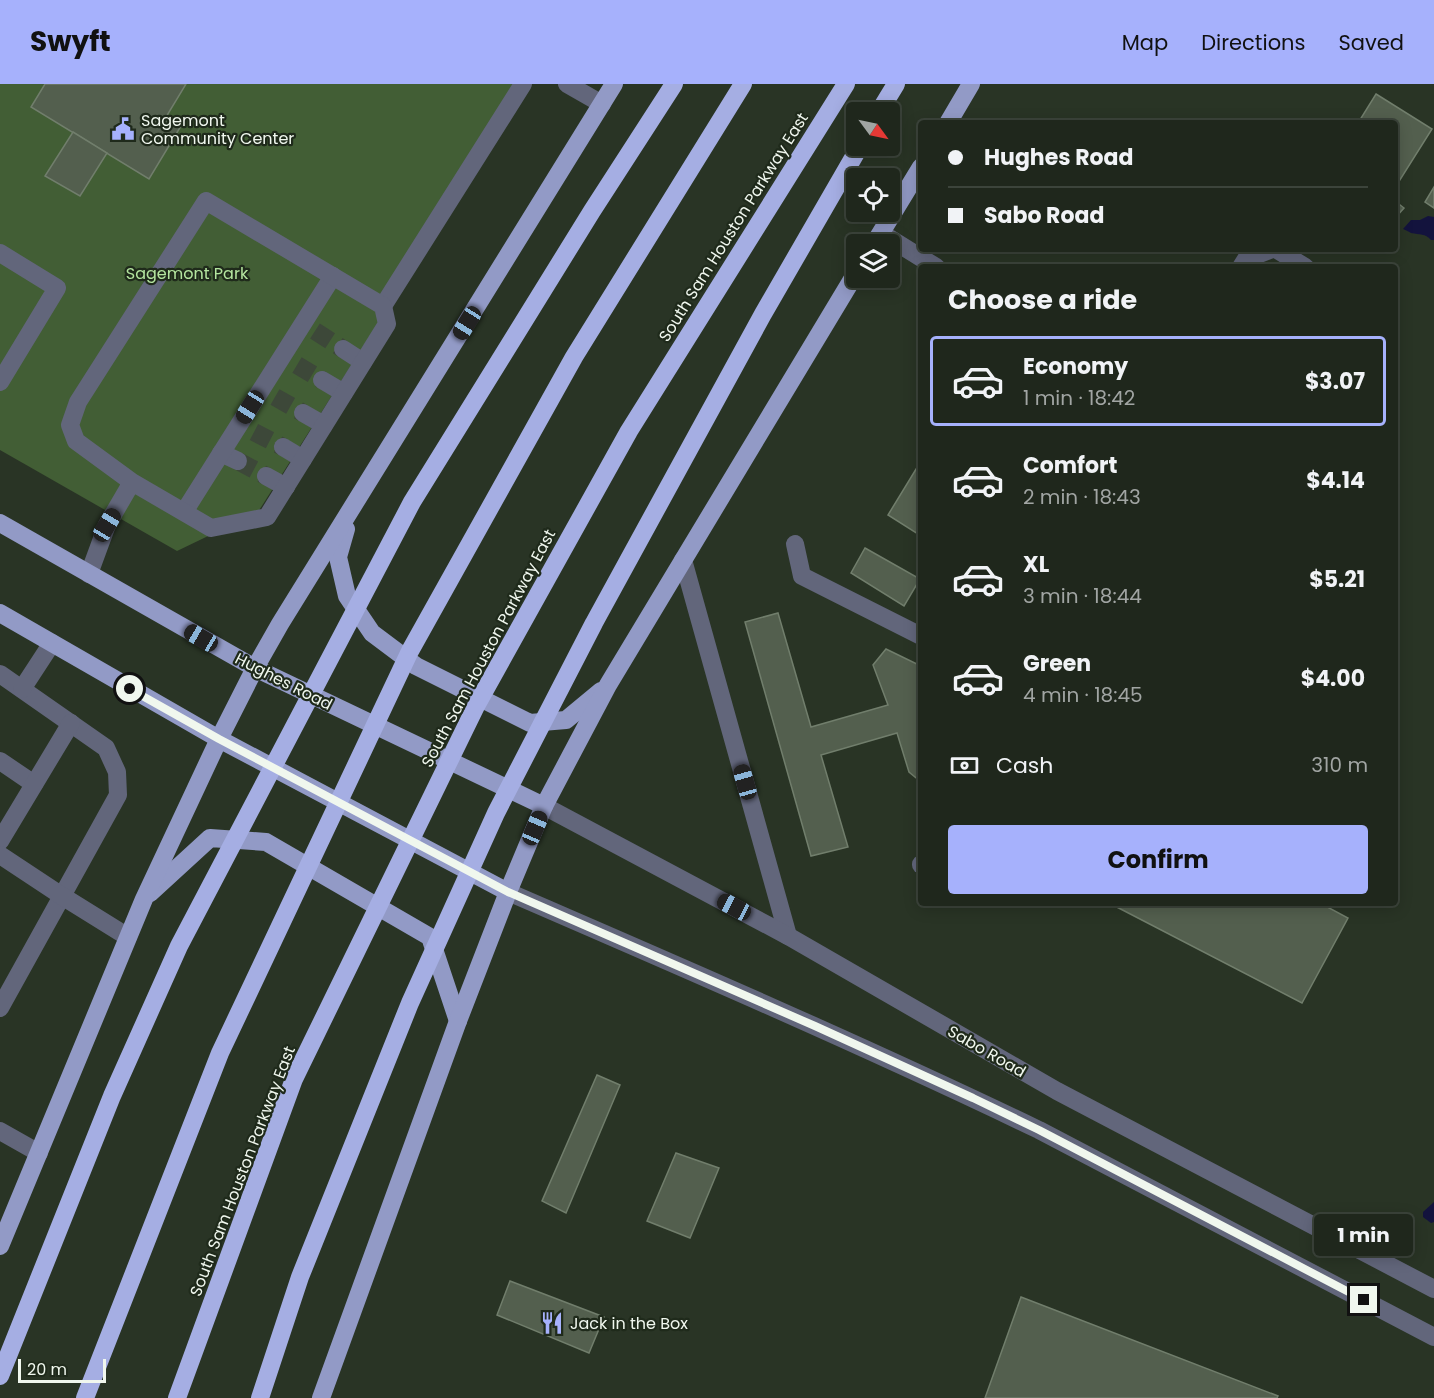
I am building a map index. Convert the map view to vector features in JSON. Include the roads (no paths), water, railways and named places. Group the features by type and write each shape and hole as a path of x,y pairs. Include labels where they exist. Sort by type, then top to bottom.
{"highway":[{"path":"0,1376 112,1096 179,946 412,502 592,211 674,84"},
{"path":"86,1398 220,1053 410,651 574,357 742,84"},
{"name":"South Sam Houston Parkway East","path":"177,1398 294,1079 476,706 623,441 846,84"},
{"path":"885,102 896,84"},
{"path":"260,1398 300,1277 410,1003 496,813 594,623 763,314 854,156"}],"main road":[{"path":"0,1246 144,899 255,668 614,84"},
{"path":"950,120 971,84"},
{"path":"880,234 918,172"},
{"path":"321,1398 458,1021 544,806 608,685 847,288"},
{"path":"350,513 339,557 347,596 372,633 416,666 530,723 566,720 608,685"},
{"name":"Hughes Road","path":"0,523 255,668 544,806"},
{"path":"0,613 219,739 508,892"},
{"path":"144,899 210,838 266,842 430,937 458,1021"}],"street":[{"path":"383,306 206,201 78,402 70,425 76,441 132,482 211,528 267,517 387,324 383,306 523,84"},
{"path":"567,84 602,104"},
{"path":"900,250 930,264"},
{"path":"1243,264 1246,259 1266,252"},
{"path":"1279,252 1300,264"},
{"path":"0,253 57,288 0,382"},
{"path":"184,512 230,457 309,328 333,276"},
{"path":"343,349 363,362"},
{"path":"322,380 344,393"},
{"path":"303,413 324,425"},
{"path":"283,447 303,459"},
{"path":"266,476 286,487"},
{"path":"89,574 107,525 132,482"},
{"path":"795,544 802,576 918,634"},
{"path":"683,560 788,936"},
{"path":"22,689 51,643"},
{"path":"0,674 106,748 117,772 118,795 0,1008"},
{"path":"0,841 71,723"},
{"path":"0,761 34,784"},
{"name":"Sabo Road","path":"544,806 788,936 1058,1091 1434,1289"},
{"path":"0,855 128,937"},
{"path":"508,892 815,1026 1039,1130 1434,1337"},
{"path":"0,1131 39,1153"}],"tunnel":[{"path":"315,331 343,349"},
{"path":"297,365 322,380"},
{"path":"275,397 303,413"},
{"path":"254,432 283,447"},
{"path":"238,461 266,476"}],"place":[{"name":"Sagemont Community Center","path":"123,129"},
{"name":"Jack in the Box","path":"552,1323"}],"park label":[{"name":"Sagemont Park","path":"187,273"}]}
